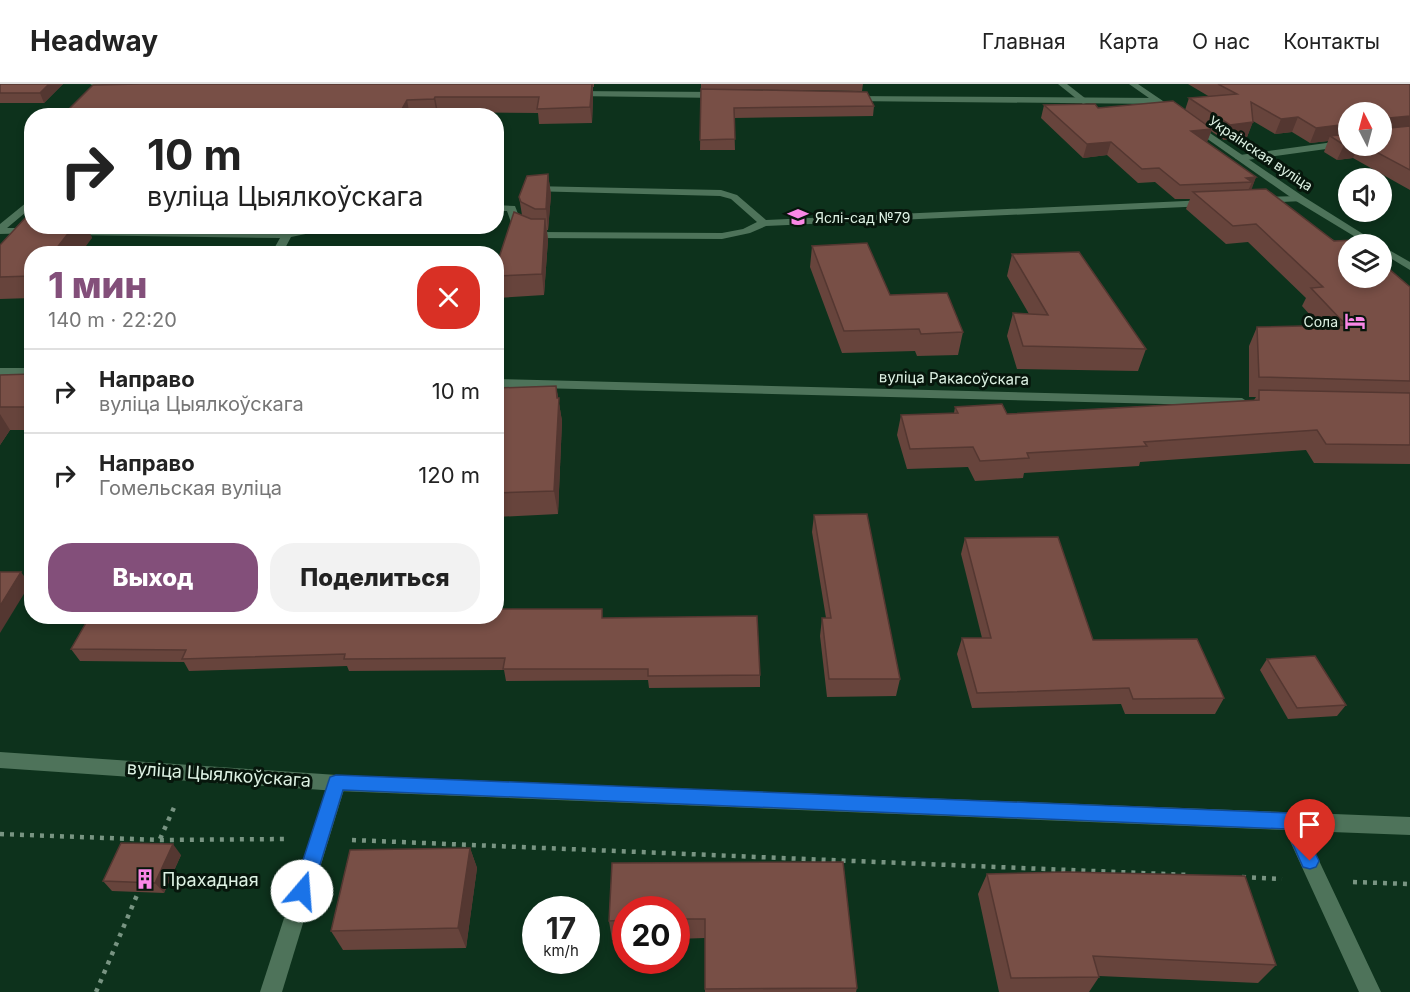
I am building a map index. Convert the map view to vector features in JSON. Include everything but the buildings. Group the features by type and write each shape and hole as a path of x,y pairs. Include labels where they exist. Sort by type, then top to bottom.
{"street":[{"path":"94,84 142,85"},
{"path":"1062,84 1086,102"},
{"name":"Украінская вуліца","path":"1133,84 1300,199 1358,234"},
{"path":"560,92 727,95"},
{"path":"835,97 1086,102 1158,101"},
{"path":"1240,158 1338,144"},
{"path":"504,205 536,189 721,193 734,197 764,223"},
{"path":"1254,201 1300,199"},
{"path":"518,200 517,226 524,231 553,236 722,236 746,231 764,223 1219,202"},
{"path":"0,230 24,208"},
{"path":"0,230 24,231"},
{"path":"1392,255 1410,267"},
{"path":"0,372 24,372"},
{"name":"вуліца Ракасоўскага","path":"504,383 1256,403"},
{"name":"вуліца Цыялкоўскага","path":"0,760 336,783 1410,826"},
{"path":"271,992 336,783"},
{"path":"1291,821 1370,992"}],"path":[{"path":"153,854 189,772"},
{"path":"0,834 160,840 319,838 1200,876"},
{"path":"1235,877 1410,884"},
{"path":"96,992 142,883"}],"place":[{"name":"Яслі-сад №79","path":"798,217"},
{"name":"Сола","path":"1355,321"},
{"name":"Прахадная","path":"145,879"}],"route":[{"path":"302,891 336,783 1291,821 1310,861"}]}
